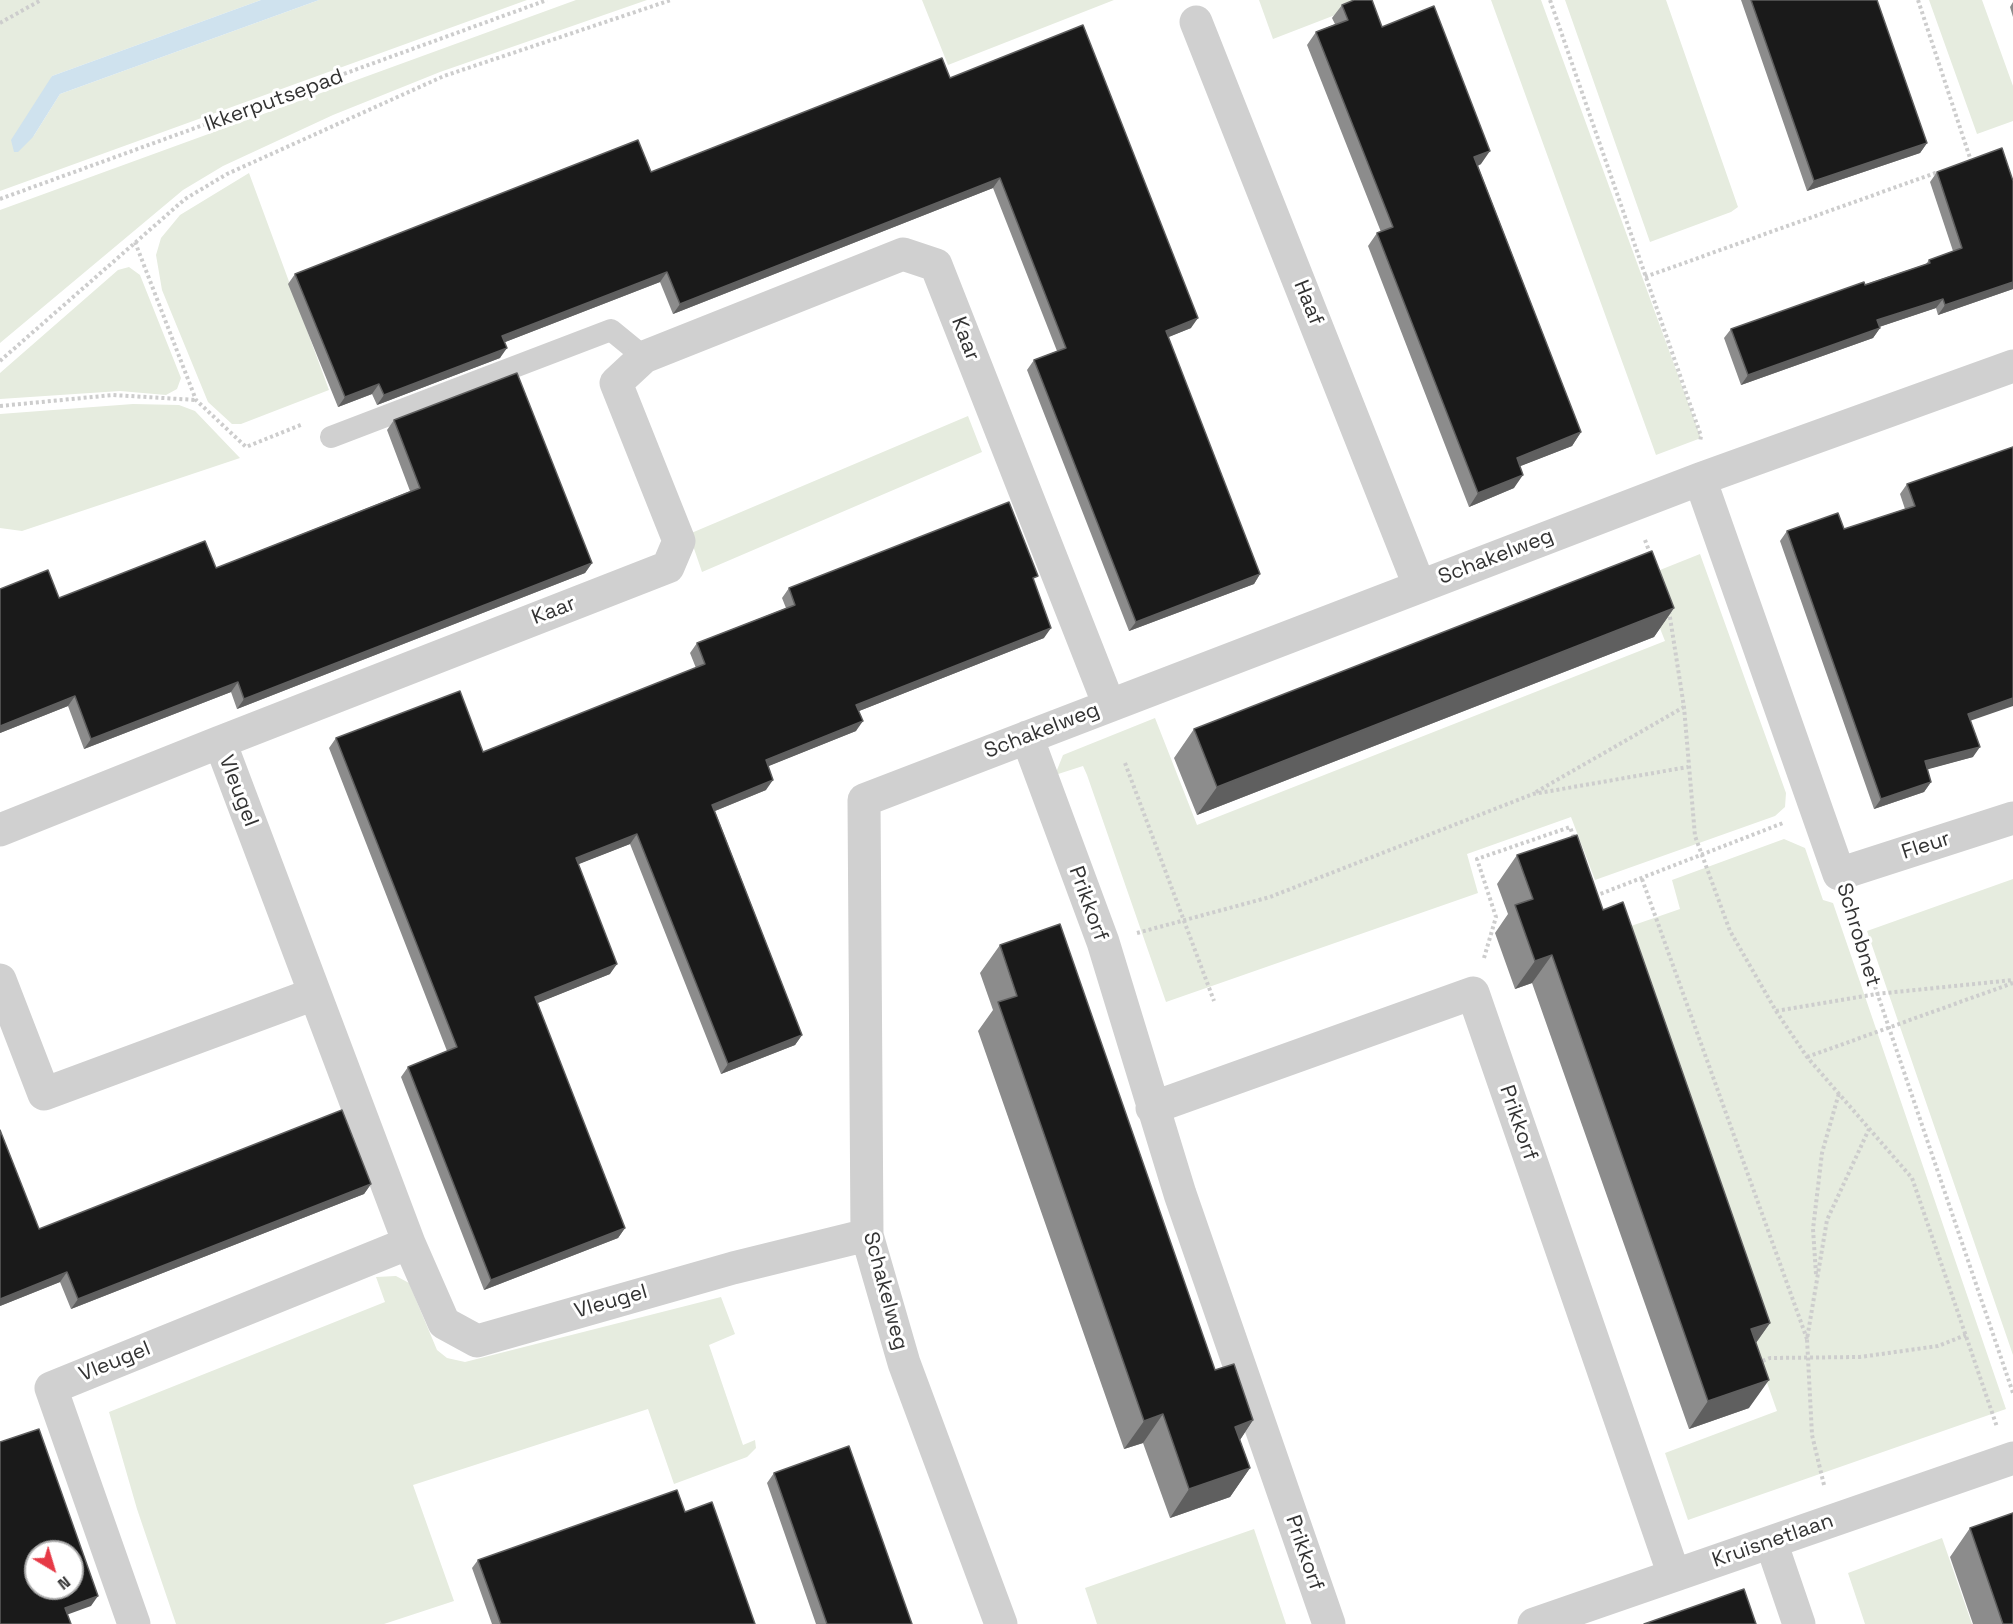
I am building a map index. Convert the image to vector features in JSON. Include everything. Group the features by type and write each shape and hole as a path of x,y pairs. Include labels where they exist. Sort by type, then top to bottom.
{"street":[{"name":"Haaf","path":"1196,22 1419,585"},
{"name":"Kaar","path":"220,742 668,567 679,541 616,383 644,357 903,254 936,265 1109,705"},
{"name":"Schakelweg","path":"1001,1624 904,1363 867,1235 864,800 1419,585 1700,479 2013,366"},
{"name":"Schrobnet","path":"1700,479 1839,874"},
{"name":"Prikkorf","path":"1027,737 1103,942 1152,1108 1329,1624"},
{"name":"Vleugel","path":"0,830 220,742 409,1243 444,1323 477,1341 733,1268 867,1235"},
{"name":"Fleur","path":"1839,874 2013,818"},
{"path":"0,980 44,1094 314,994"},
{"name":"Prikkorf","path":"1473,993 1674,1575"},
{"path":"1152,1108 1473,993"},
{"name":"Vleugel","path":"134,1624 51,1388 409,1243"},
{"name":"Kruisnetlaan","path":"1534,1624 2010,1459"},
{"path":"1771,1542 1799,1624"}],"lane":[{"path":"331,437 611,330 644,357"}],"path":[{"path":"0,23 41,0"},
{"name":"Ikkerputsepad","path":"0,199 547,0"},
{"path":"0,361 186,199 227,174 444,76 671,0"},
{"path":"1550,0 1701,436 1700,479"},
{"path":"1918,0 1971,161 1960,165"},
{"path":"1645,277 1948,169"},
{"path":"135,242 196,400 246,447 318,418 331,437"},
{"path":"0,406 113,395 196,400"},
{"path":"1633,505 1654,567"},
{"path":"1669,607 1684,707 1695,836 1730,931 1776,1011 1807,1057 1912,1178 2010,1459"},
{"path":"1103,942 1270,897 1533,794 1684,707"},
{"path":"1125,764 1214,1001"},
{"path":"1533,794 1689,767"},
{"path":"1590,886 1594,896 1817,810"},
{"path":"1473,993 1496,917 1477,859 1570,826 1577,846"},
{"name":"Schrobnet","path":"1839,874 1856,935 2013,1393"},
{"path":"1642,879 1807,1339"},
{"path":"1776,1011 1876,994 2013,982"},
{"path":"1807,1057 2013,982"},
{"path":"1816,1283 1814,1229 1821,1164 1839,1092"},
{"path":"1832,1520 1812,1435 1807,1339 1827,1220 1869,1129"},
{"path":"1752,1365 1770,1358 1860,1357 1927,1348 1966,1335"}],"shaded area":[{"path":"0,0 261,0 52,76 33,137 60,94 319,0 527,0 0,191"},
{"path":"576,0 647,0 440,72 333,115 223,166 183,190 0,343 0,210"},
{"path":"922,0 1114,0 948,65"},
{"path":"1259,0 1374,0 1273,39"},
{"path":"1491,0 1541,0 1701,438 1656,455"},
{"path":"1565,0 1666,0 1738,207 1731,212 1650,242"},
{"path":"1929,0 1982,0 2013,86 2013,121 1977,134"},
{"path":"249,173 329,390 241,424 232,424 208,402 162,290 156,255 161,238 180,215"},
{"path":"129,267 140,275 181,378 177,389 166,395 120,391 0,399 0,373 118,270"},
{"path":"133,404 179,405 195,411 240,458 22,531 0,528 0,414"},
{"path":"968,416 982,452 702,572 689,534"},
{"path":"1700,554 1786,793 1785,807 1775,816 1595,880 1571,817 1467,854 1478,893 1166,1002 1083,766 1055,775 1063,755 1155,718 1197,825 1665,641 1640,578"},
{"path":"1784,839 1805,848 1823,900 1833,903 2006,1409 1688,1520 1665,1453 1777,1411 1608,934 1680,909 1672,880"},
{"path":"2013,879 2013,1355 1867,931"},
{"path":"396,1276 409,1283 437,1350 447,1358 465,1362 721,1297 735,1334 709,1345 743,1445 755,1440 756,1448 747,1457 674,1484 648,1409 413,1485 454,1601 384,1624 176,1624 137,1509 109,1412 385,1302 376,1277"},
{"path":"1254,1529 1286,1624 1097,1624 1085,1588"},
{"path":"1942,1538 1972,1624 1865,1624 1848,1573"}],"water":[{"path":"261,0 319,0 60,94 33,137 18,152 14,152 11,140 52,76"}],"building":[{"path":"1354,0 1372,0 1382,27 1434,6 1490,151 1474,157 1581,432 1517,458 1523,475 1478,493 1377,233 1393,227 1316,32 1348,20 1342,5"},
{"path":"1751,0 1877,0 1927,143 1814,181"},
{"path":"1083,25 1198,318 1166,331 1260,574 1136,622 1034,360 1066,348 1000,178 680,304 667,272 502,336 507,348 384,395 379,384 345,397 295,274 638,140 651,172 942,58 950,78"},
{"path":"2002,148 2013,181 2013,282 1945,305 1943,299 1877,320 1880,328 1748,375 1731,329 1864,282 1865,285 1930,263 1929,260 1962,248 1937,172"},
{"path":"517,373 592,563 244,699 238,682 91,739 75,696 0,726 0,589 48,570 59,598 205,541 216,568 420,488 394,420"},
{"path":"2013,447 2013,698 1968,714 1980,747 1925,761 1931,782 1881,799 1787,531 1838,513 1844,529 1915,506 1907,484"},
{"path":"1009,502 1038,576 1033,578 1051,628 856,705 863,721 766,760 773,780 712,805 802,1035 728,1064 637,834 576,858 617,964 535,997 625,1228 491,1280 408,1067 457,1047 336,738 460,691 483,752 705,664 697,643 795,605 789,588"},
{"path":"1652,551 1674,608 1217,787 1194,729"},
{"path":"1577,835 1603,910 1623,902 1770,1323 1751,1329 1769,1380 1708,1401 1552,955 1535,961 1515,905 1533,899 1517,855"},
{"path":"1060,924 1215,1370 1234,1364 1253,1420 1235,1427 1250,1468 1189,1489 1163,1414 1144,1421 998,1002 1017,996 1000,945"},
{"path":"342,1110 371,1184 78,1299 67,1272 0,1299 0,1130 39,1229"},
{"path":"39,1429 78,1540 24,1540 24,1600 84,1600 84,1556 98,1596 65,1608 71,1624 0,1624 0,1442"},
{"path":"849,1446 912,1624 827,1624 774,1473"},
{"path":"677,1490 685,1512 712,1502 755,1624 501,1624 478,1560"},
{"path":"2013,1513 2013,1624 2003,1624 1970,1528"},
{"path":"1744,1589 1756,1624 1644,1624"}]}
